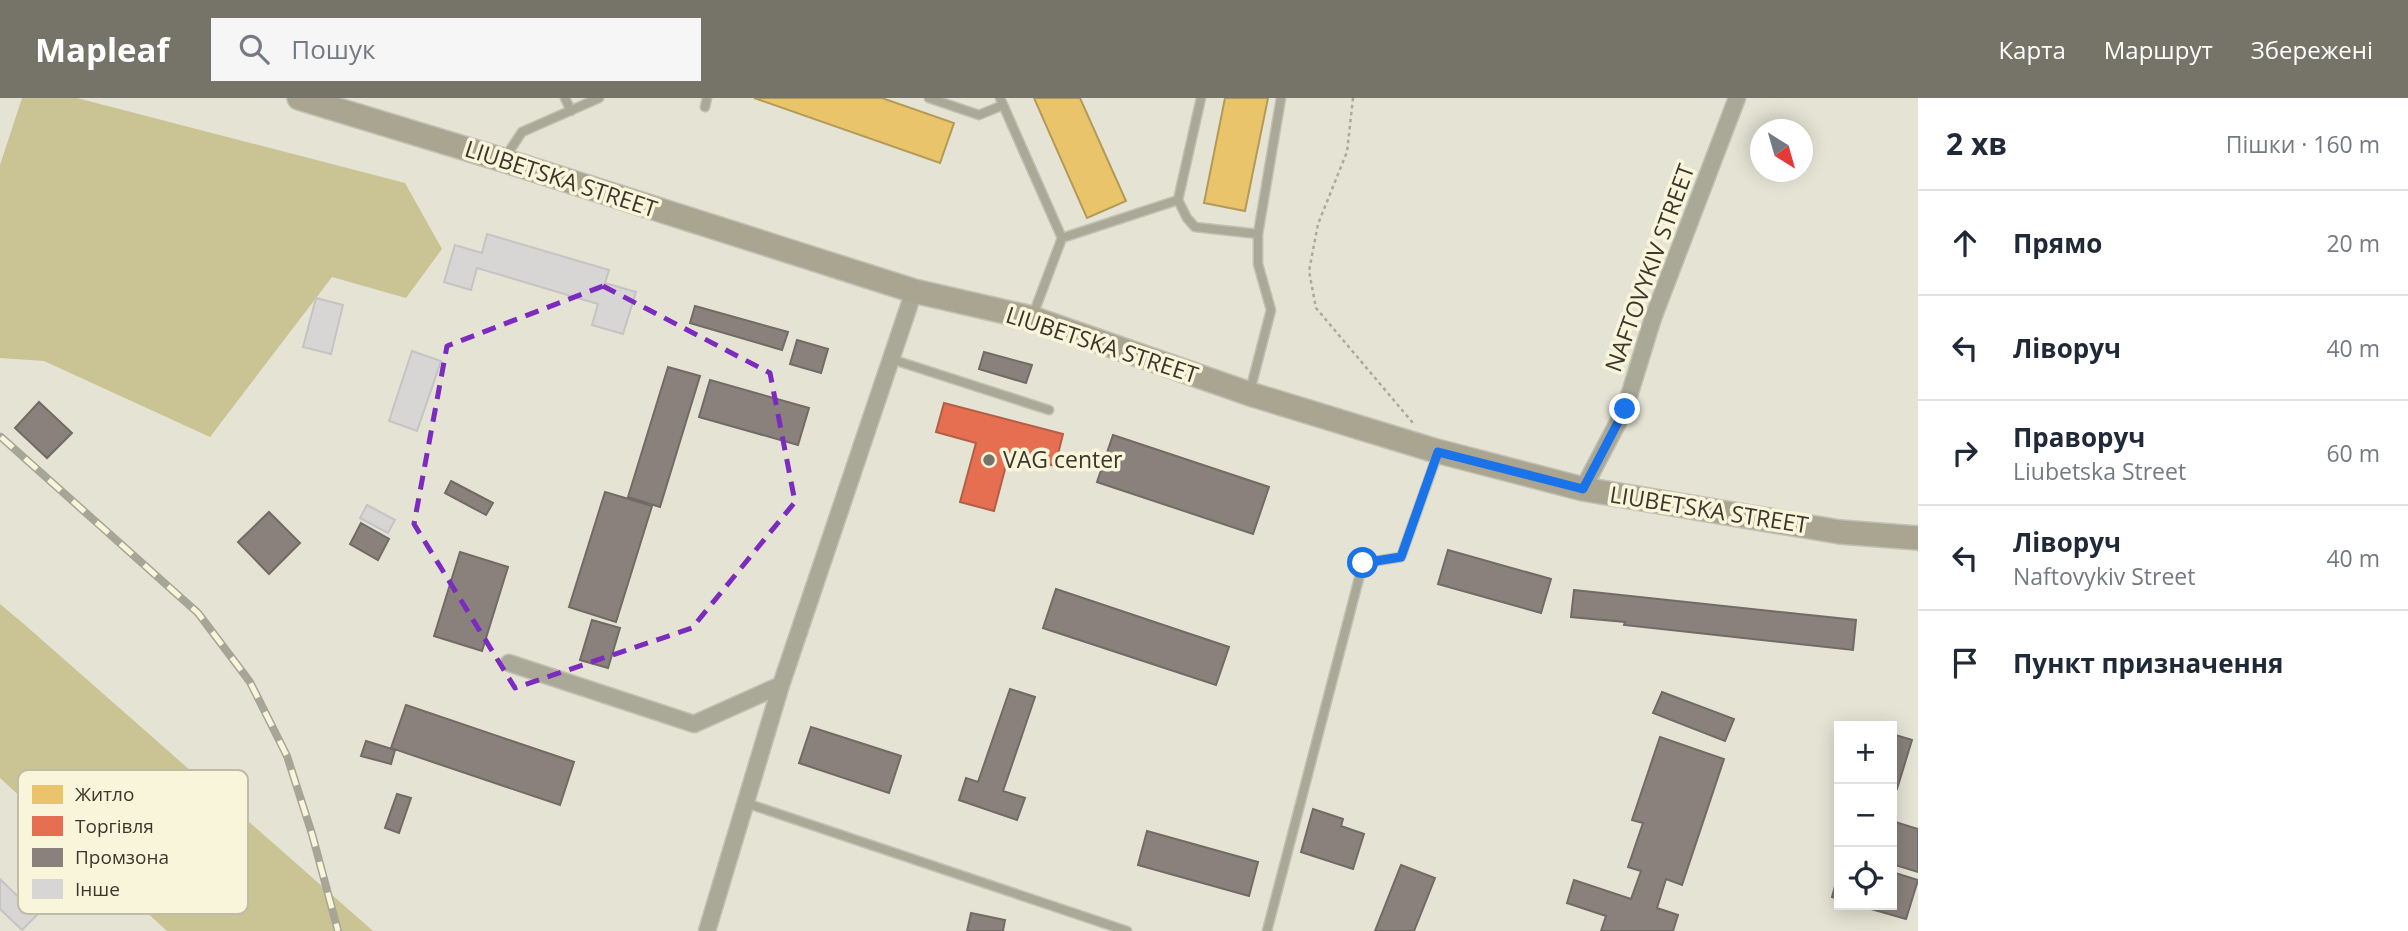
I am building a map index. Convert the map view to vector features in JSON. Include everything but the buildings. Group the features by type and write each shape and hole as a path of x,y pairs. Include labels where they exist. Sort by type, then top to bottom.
{"main road":[{"name":"LIUBETSKA STREET","path":"299,98 914,291 1032,318 1250,394 1436,451 1583,489 1840,532 1918,538"}],"street":[{"name":"NAFTOVYKIV STREET","path":"1583,489 1625,409 1653,318 1737,98"},
{"path":"707,931 781,685 914,291"},
{"path":"509,663 694,724 781,685"}],"lane":[{"path":"565,98 571,111"},
{"path":"503,160 522,132 599,98"},
{"path":"929,98 979,115 1001,102 1062,238 1032,318"},
{"path":"1201,98 1178,200 1195,227 1258,234"},
{"path":"1250,394 1271,310 1258,264 1258,234 1281,98"},
{"path":"1062,238 1178,200"},
{"path":"891,359 1049,410"},
{"path":"1267,931 1363,563 1401,557 1436,451"},
{"path":"746,803 1127,931"}],"path":[{"path":"1353,98 1347,152 1318,224 1309,271 1316,308 1436,451"}],"highlighted area":[{"path":"603,286 770,373 795,502 692,628 515,688 414,524 447,346"}],"shaded area":[{"path":"22,98 77,98 405,183 442,249 406,298 332,277 210,437 44,361 0,358 0,165"},
{"path":"0,604 190,770 18,770 18,794 0,778"},
{"path":"248,821 373,931 167,931 148,914 248,914"}],"railway":[{"path":"1,437 198,613 250,682 287,756 312,834 338,931"}],"place":[{"name":"VAG center","path":"989,460"}],"route":[{"path":"1363,563 1401,557 1438,452 1583,489 1625,409"}]}
